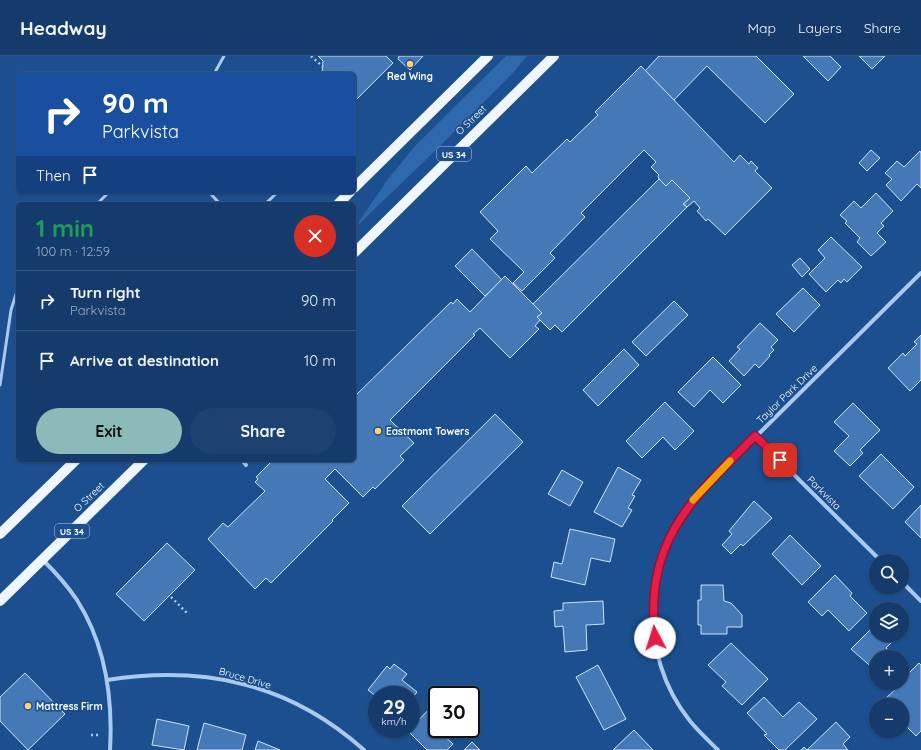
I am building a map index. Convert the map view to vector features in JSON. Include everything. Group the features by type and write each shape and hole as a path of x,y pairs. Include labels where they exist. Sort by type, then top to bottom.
{"main road":[{"path":"356,186 488,56"},
{"name":"O Street","path":"356,251 554,56"},
{"path":"340,202 348,194"},
{"path":"0,534 74,462"},
{"name":"O Street","path":"0,601 142,462"}],"street":[{"name":"Taylor Park Drive","path":"718,750 690,721 664,675 655,638 653,613 655,587 664,549 682,515 698,494 921,273"},
{"name":"Parkvista","path":"755,436 874,554"},
{"path":"43,559 66,585 88,620 100,651 107,680 110,719 110,750"},
{"path":"909,589 921,601"},
{"name":"Bruce Drive","path":"107,680 146,675 183,675 214,677 245,684 275,695 310,711 341,731 364,750"}],"lane":[{"path":"215,72 224,56"},
{"path":"99,202 107,194"},
{"path":"211,194 218,202"},
{"path":"267,202 276,194"},
{"path":"0,385 12,302 16,293"}],"path":[{"path":"311,56 323,67"},
{"path":"171,597 188,614"},
{"path":"91,735 99,735"}],"shaded area":[{"path":"506,56 527,56 511,75 433,153 359,224 358,223 388,179 416,145"}],"building":[{"path":"318,56 386,56 393,63 356,100 356,72 322,72 323,61"},
{"name":"Red Wing","path":"399,56 423,56 410,70 398,59"},
{"path":"659,56 756,56 794,94 765,123 707,66 674,100 645,71"},
{"path":"803,56 830,56 841,67 828,81"},
{"path":"859,56 885,56 872,69"},
{"path":"641,66 734,162 740,155 749,164 751,161 758,168 755,171 772,188 725,235 708,219 706,221 697,211 700,208 694,201 687,207 683,204 690,198 672,180 666,186 659,179 659,175 651,167 656,162 644,150 581,213 585,217 550,253 555,258 522,291 513,283 524,272 490,239 498,231 480,212 526,166 532,173 567,139 570,142 598,115 595,112"},
{"path":"871,150 880,158 867,171 859,163"},
{"path":"920,151 921,188 917,184 901,201 886,185 892,179 885,173 897,161 904,167"},
{"path":"659,179 666,186 672,180 690,198 683,204 687,207 562,332 555,325 550,330 537,317 542,313 533,304"},
{"path":"876,193 893,211 881,223 884,226 877,233 886,242 871,256 857,242 860,238 845,223 847,221 840,215 854,201 861,208"},
{"path":"831,237 862,267 847,282 844,279 841,283 838,280 826,292 809,274 825,258 818,250"},
{"path":"472,249 502,280 485,296 455,266"},
{"path":"800,258 810,269 802,277 792,265"},
{"name":"Eastmont Towers","path":"505,276 542,313 537,317 540,320 535,326 539,329 510,358 480,328 473,334 475,335 390,420 414,443 400,456 404,460 375,489 373,487 363,497 335,469 325,479 349,503 271,583 266,578 255,589 208,539 223,523 228,527 265,491 255,482 258,479 256,477 271,462 356,462 356,395 451,302 453,304 457,299 470,312"},
{"path":"803,288 820,305 794,332 776,314"},
{"path":"674,301 688,315 646,356 632,342"},
{"path":"760,323 778,340 771,347 774,350 769,355 770,356 759,368 755,364 744,376 729,361 740,349 737,347"},
{"path":"921,335 921,380 910,391 888,368 903,353 905,356 917,344 914,342"},
{"path":"624,349 639,365 598,406 583,390"},
{"path":"713,357 741,385 723,403 710,390 694,407 678,392"},
{"path":"665,402 694,431 675,450 663,437 642,458 626,441"},
{"path":"853,403 880,430 860,450 863,453 850,466 834,451 849,436 834,422"},
{"path":"495,414 523,442 430,534 402,506"},
{"path":"881,454 914,487 893,509 859,476"},
{"path":"618,467 641,480 632,495 635,496 628,508 632,510 622,527 594,512"},
{"path":"562,470 583,482 570,506 548,494"},
{"path":"754,501 772,518 743,546 741,544 731,554 722,545 732,534 729,531"},
{"path":"921,505 921,538 905,522"},
{"path":"570,529 615,539 610,562 591,558 585,585 551,577 554,562 562,564"},
{"path":"790,535 821,566 802,585 772,554"},
{"path":"167,543 195,570 144,621 116,594"},
{"path":"835,575 852,593 850,596 867,613 849,631 828,610 822,616 808,602"},
{"path":"701,585 723,585 724,601 731,603 742,615 742,627 727,627 727,634 701,634 701,625 698,625 698,600 701,600"},
{"path":"603,601 604,624 586,625 587,650 565,652 563,626 555,627 554,611 563,610 563,603"},
{"path":"869,631 869,642 892,642 886,648 888,650 869,650 869,665 851,649"},
{"path":"731,643 768,679 742,705 722,686 726,682 708,665"},
{"path":"919,663 921,665 921,731 916,736 909,729 909,698 886,698 895,690 909,690 909,673"},
{"path":"394,664 407,674 402,680 410,686 371,686 387,666 390,669"},
{"path":"598,665 626,719 604,730 576,677"},
{"name":"Mattress Firm","path":"25,673 65,714 28,750 0,721 0,697"},
{"path":"764,697 783,717 799,702 817,719 785,750 779,750 764,735 767,734 747,713"},
{"path":"428,710 428,738 446,738 453,744 447,750 427,750 415,738 420,738 420,719"},
{"path":"157,719 189,726 184,750 152,745"},
{"path":"836,722 850,737 843,744 848,750 807,750"},
{"path":"204,723 246,735 242,750 197,750"},
{"path":"634,730 653,750 613,750"},
{"path":"258,741 280,750 255,750"},
{"path":"472,742 480,750 464,750"}],"slow traffic":[{"path":"693,500 730,461"}],"place":[{"name":"Red Wing","path":"410,64"},
{"name":"Eastmont Towers","path":"378,431"},
{"name":"Mattress Firm","path":"28,706"}],"route":[{"path":"655,638 653,613 657,574 664,549 689,504 755,436 780,460"}]}
